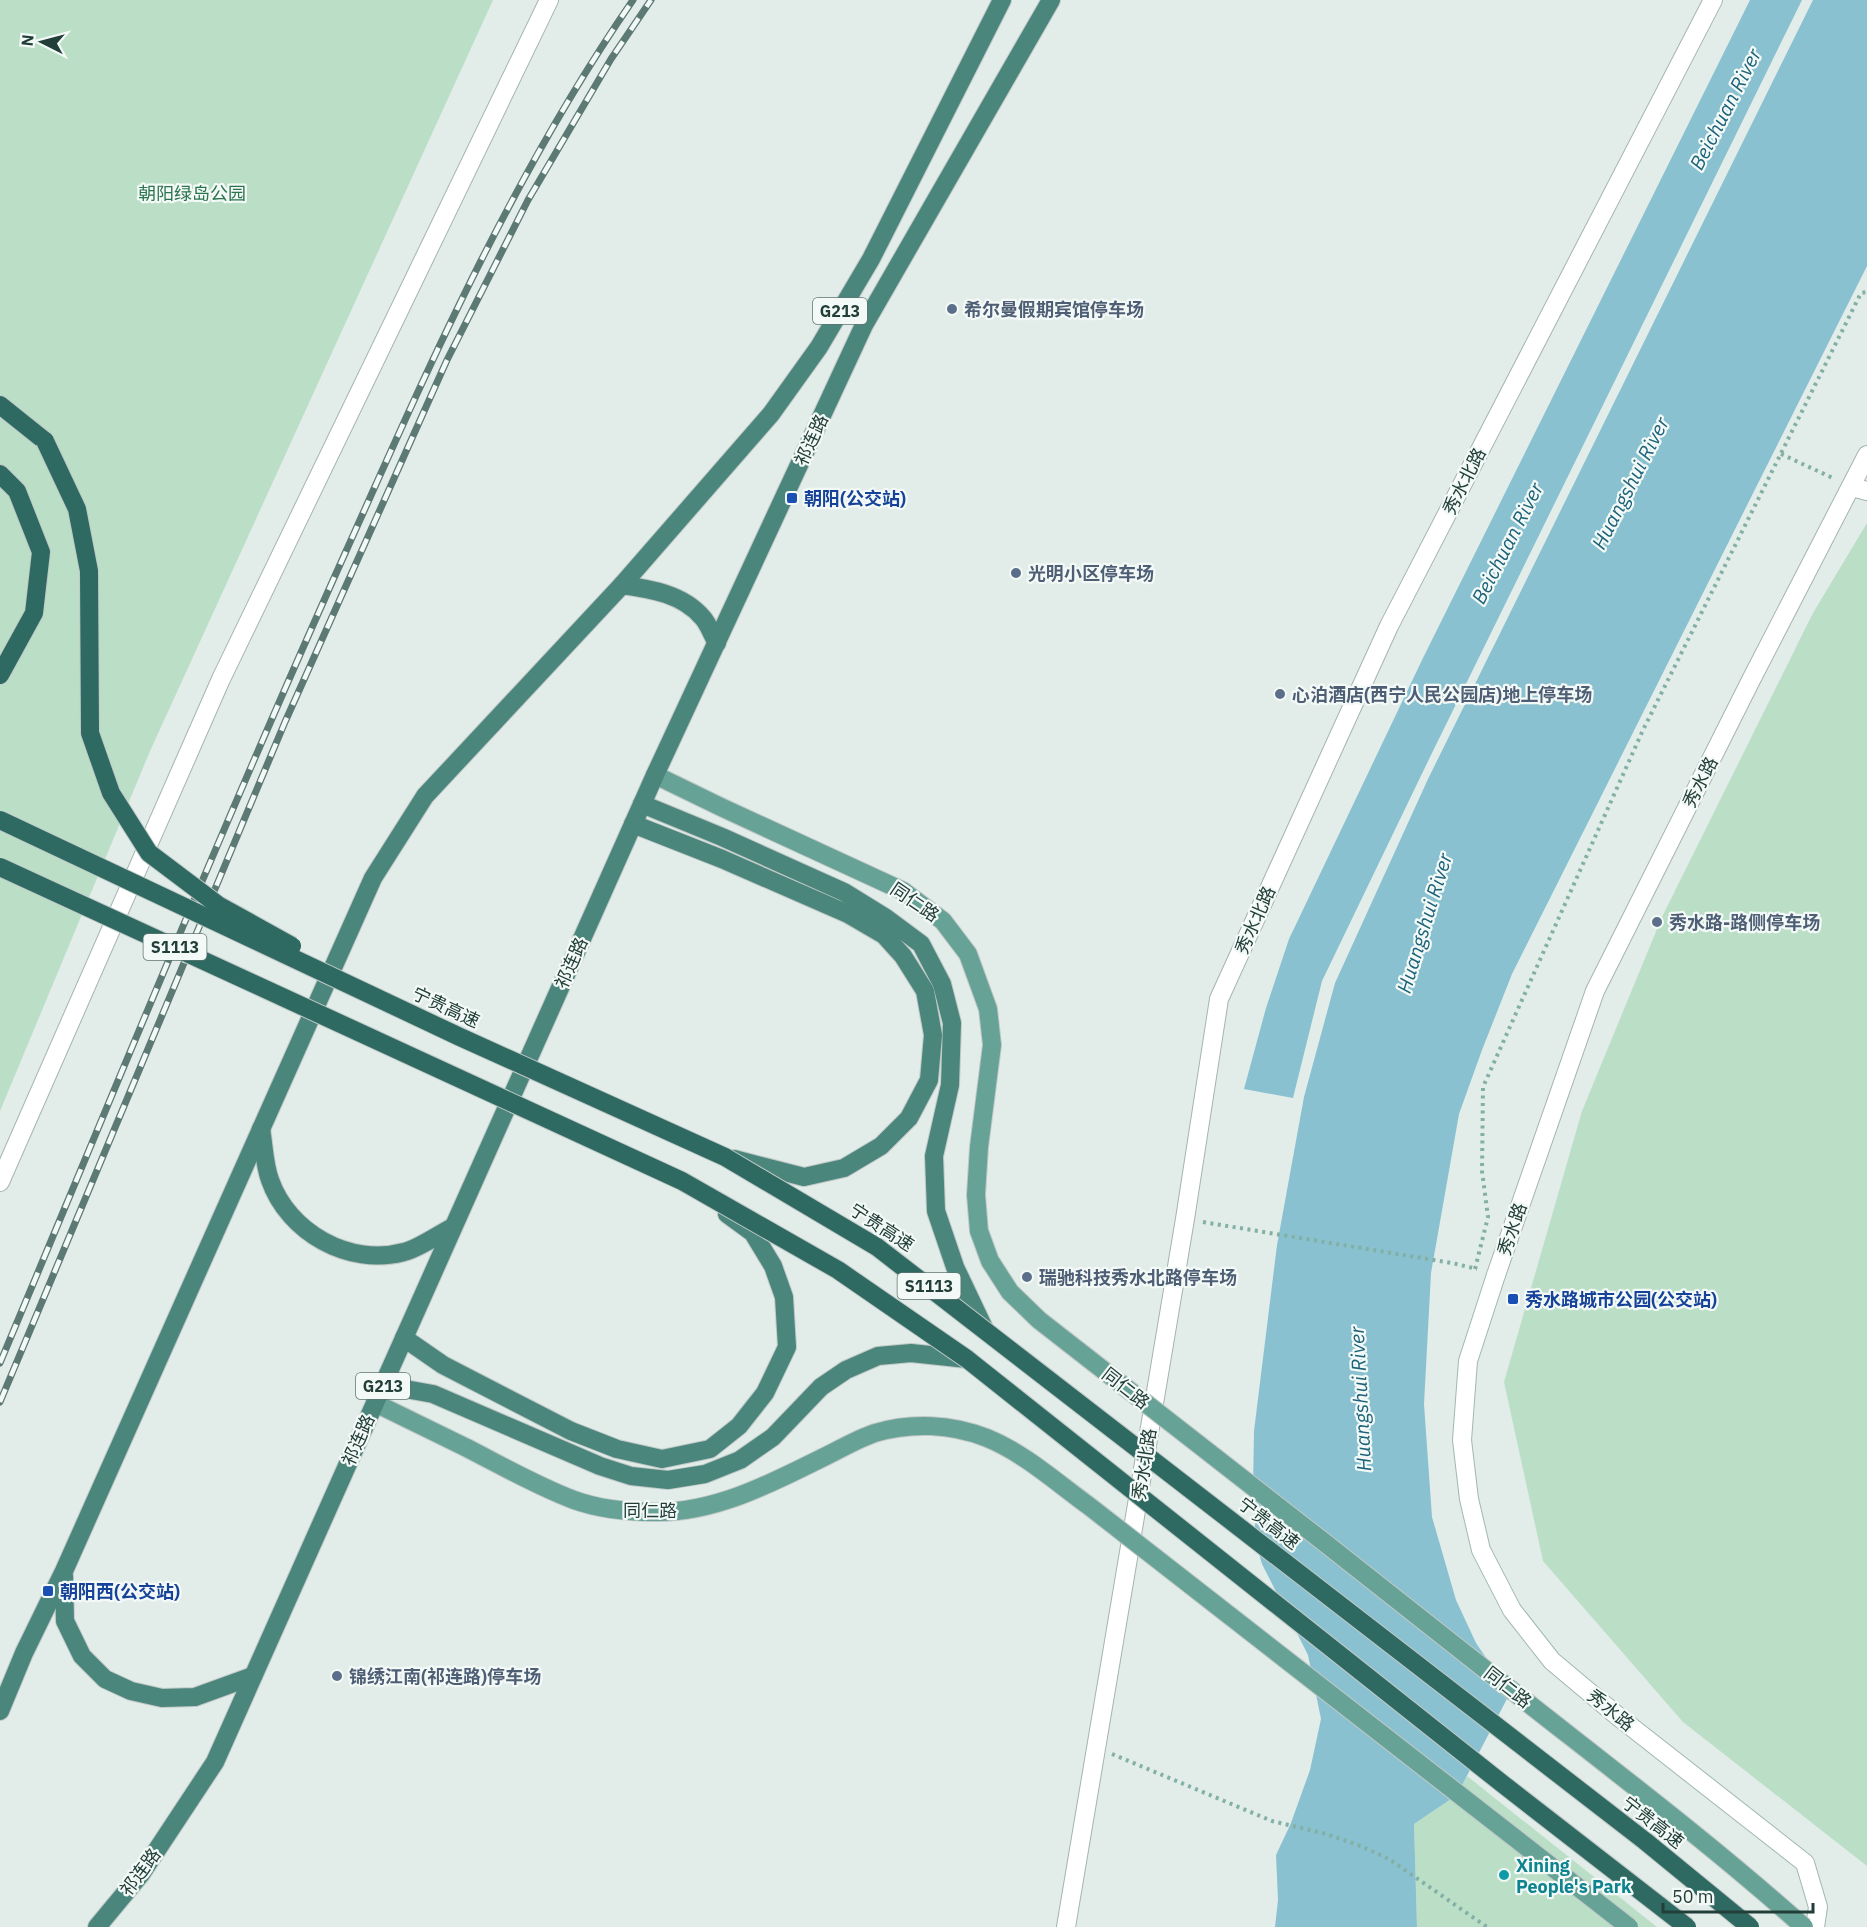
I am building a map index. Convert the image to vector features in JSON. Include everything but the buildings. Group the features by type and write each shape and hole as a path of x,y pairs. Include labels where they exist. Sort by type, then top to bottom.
{"highway":[{"name":"G213","path":"0,1711 373,878 425,796 622,585 771,414 819,347 871,259 1002,0"},
{"name":"祁连路","path":"97,1927 141,1874 215,1762 655,775 864,325 1051,0"},
{"path":"0,405 45,441 77,509 89,571 90,733 111,793 148,853 218,905 460,1037"},
{"path":"0,474 17,491 41,552 34,613 0,675"},
{"path":"622,585 655,590 685,602 703,618 717,643"},
{"path":"642,804 844,892 886,918 921,944 942,984 952,1023 950,1085 934,1156 936,1211 955,1267 984,1328"},
{"name":"宁贵高速","path":"0,820 460,1037 725,1157 877,1247 1645,1841 1750,1927"},
{"path":"633,824 722,859 848,914 884,934 903,956 925,991 933,1035 928,1080 909,1118 881,1146 844,1168 804,1177 725,1157"},
{"name":"S1113","path":"0,867 682,1181 838,1270 967,1359 1504,1785 1687,1927"},
{"path":"261,1129 270,1179 286,1211 310,1234 342,1250 373,1256 404,1252 453,1227"},
{"path":"404,1338 443,1365 571,1431 617,1449 662,1459 710,1449 739,1426 765,1392 787,1347 784,1297 773,1266 753,1233 682,1181"},
{"path":"383,1385 433,1394 600,1466 631,1476 668,1480 705,1474 740,1460 773,1437 821,1387 846,1370 879,1356 911,1353 967,1359"},
{"path":"64,1571 65,1622 82,1656 105,1679 131,1691 162,1698 195,1697 253,1676"}],"main road":[{"name":"同仁路","path":"655,775 903,891 943,921 968,954 988,1009 992,1046 979,1148 976,1195 979,1231 990,1261 1010,1292 1039,1320 1616,1772 1803,1927"},
{"name":"同仁路","path":"375,1403 575,1500 618,1511 657,1512 696,1509 774,1482 874,1433 908,1426 948,1427 987,1438 1023,1457 1089,1506 1629,1927"}],"street":[{"path":"0,1182 220,679 549,0"},
{"name":"秀水北路","path":"1066,1927 1185,1219 1219,999 1389,626 1713,0"},
{"name":"秀水路","path":"1815,1927 1818,1907 1805,1863 1620,1718 1552,1661 1512,1610 1481,1550 1468,1499 1462,1440 1468,1362 1595,991 1751,680 1859,489 1867,455"}],"path":[{"path":"1475,1269 1488,1217 1482,1171 1483,1087 1643,730 1862,293 1867,292"},
{"path":"1781,454 1859,489"},
{"path":"1185,1219 1452,1263 1496,1275"},
{"path":"1097,1748 1272,1821 1326,1834 1389,1859 1487,1927"}],"green space":[{"name":"朝阳绿岛公园","path":"0,0 493,0 150,751 0,1111"},
{"path":"1867,523 1867,1866 1683,1722 1543,1561 1504,1382 1582,1111 1662,917 1813,613"},
{"name":"Xining People's Park","path":"1467,1776 1657,1927 1417,1927 1414,1824 1457,1795"}],"water":[{"name":"Beichuan River","path":"1750,0 1802,0 1322,981 1293,1098 1244,1089 1266,1008 1289,939 1422,660"},
{"name":"Huangshui River","path":"1813,0 1867,0 1867,266 1512,974 1459,1114 1431,1273 1424,1404 1432,1517 1456,1600 1476,1643 1510,1693 1457,1795 1414,1824 1417,1927 1275,1927 1278,1900 1276,1855 1291,1823 1310,1770 1321,1719 1308,1655 1262,1564 1256,1544 1253,1488 1254,1431 1277,1245 1304,1097 1335,983 1428,779"}],"railway":[{"path":"0,1363 258,751 443,338 477,268 550,131 633,0"},
{"path":"0,1402 285,722 447,360 528,200 611,59 651,0"}],"place":[{"name":"希尔曼假期宾馆停车场","path":"952,309"},
{"name":"朝阳(公交站)","path":"792,498"},
{"name":"光明小区停车场","path":"1016,573"},
{"name":"心泊酒店(西宁人民公园店)地上停车场","path":"1280,694"},
{"name":"秀水路-路侧停车场","path":"1657,922"},
{"name":"瑞驰科技秀水北路停车场","path":"1027,1277"},
{"name":"秀水路城市公园(公交站)","path":"1513,1299"},
{"name":"朝阳西(公交站)","path":"48,1591"},
{"name":"锦绣江南(祁连路)停车场","path":"337,1676"},
{"name":"Xining People's Park","path":"1504,1875"}]}
